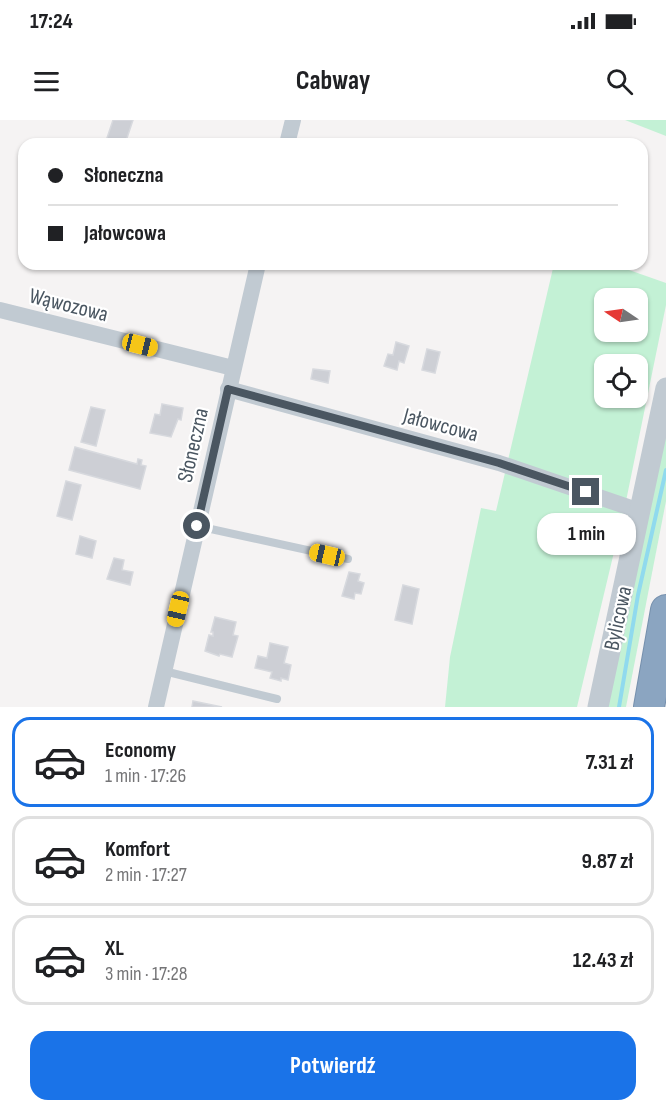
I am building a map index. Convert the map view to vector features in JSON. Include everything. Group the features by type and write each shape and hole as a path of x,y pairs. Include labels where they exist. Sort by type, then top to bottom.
{"highway":[{"path":"649,707 666,610"}],"street":[{"path":"288,138 293,120"},
{"name":"Słoneczna","path":"156,707 257,270"},
{"name":"Wąwozowa","path":"0,310 233,369"},
{"name":"Bylicowa","path":"598,707 666,388"},
{"name":"Jałowcowa","path":"228,389 499,463 640,511"}],"lane":[{"path":"197,526 348,560"},
{"path":"164,671 276,699"}],"green space":[{"path":"625,120 666,120 666,136"},
{"path":"553,270 629,270 666,283 666,305 648,393 648,354 594,354 594,408 645,408 625,506 577,707 445,707 450,657 481,508 496,511"},
{"path":"666,426 666,501 626,707 607,707"}],"building":[{"path":"113,120 133,120 127,138 107,138"},
{"path":"396,342 409,346 404,363 399,361 397,370 384,366 388,354 393,355"},
{"path":"427,349 440,352 435,373 422,370"},
{"path":"313,369 330,371 328,383 311,379"},
{"path":"162,404 183,408 181,420 178,419 171,437 150,433 155,414 160,415"},
{"path":"91,407 105,410 96,446 81,442"},
{"path":"75,447 137,464 138,459 142,460 141,465 146,466 140,489 69,470"},
{"path":"66,481 81,485 72,520 57,516"},
{"path":"80,536 96,541 92,558 76,554"},
{"path":"114,558 124,560 122,570 133,572 130,585 107,579"},
{"path":"349,572 360,574 358,581 364,583 361,594 355,593 354,599 342,596"},
{"path":"403,585 419,589 412,624 395,620"},
{"path":"215,617 236,622 233,635 238,636 232,657 220,654 219,656 205,651 209,635 213,636 211,632"},
{"path":"270,643 288,647 284,663 291,665 288,680 270,678 272,672 255,668 258,656 267,658"},
{"path":"193,701 222,707 192,707"}],"waterway":[{"path":"619,707 638,595 666,470"}],"route":[{"path":"197,526 228,389 499,463 586,492"}]}
